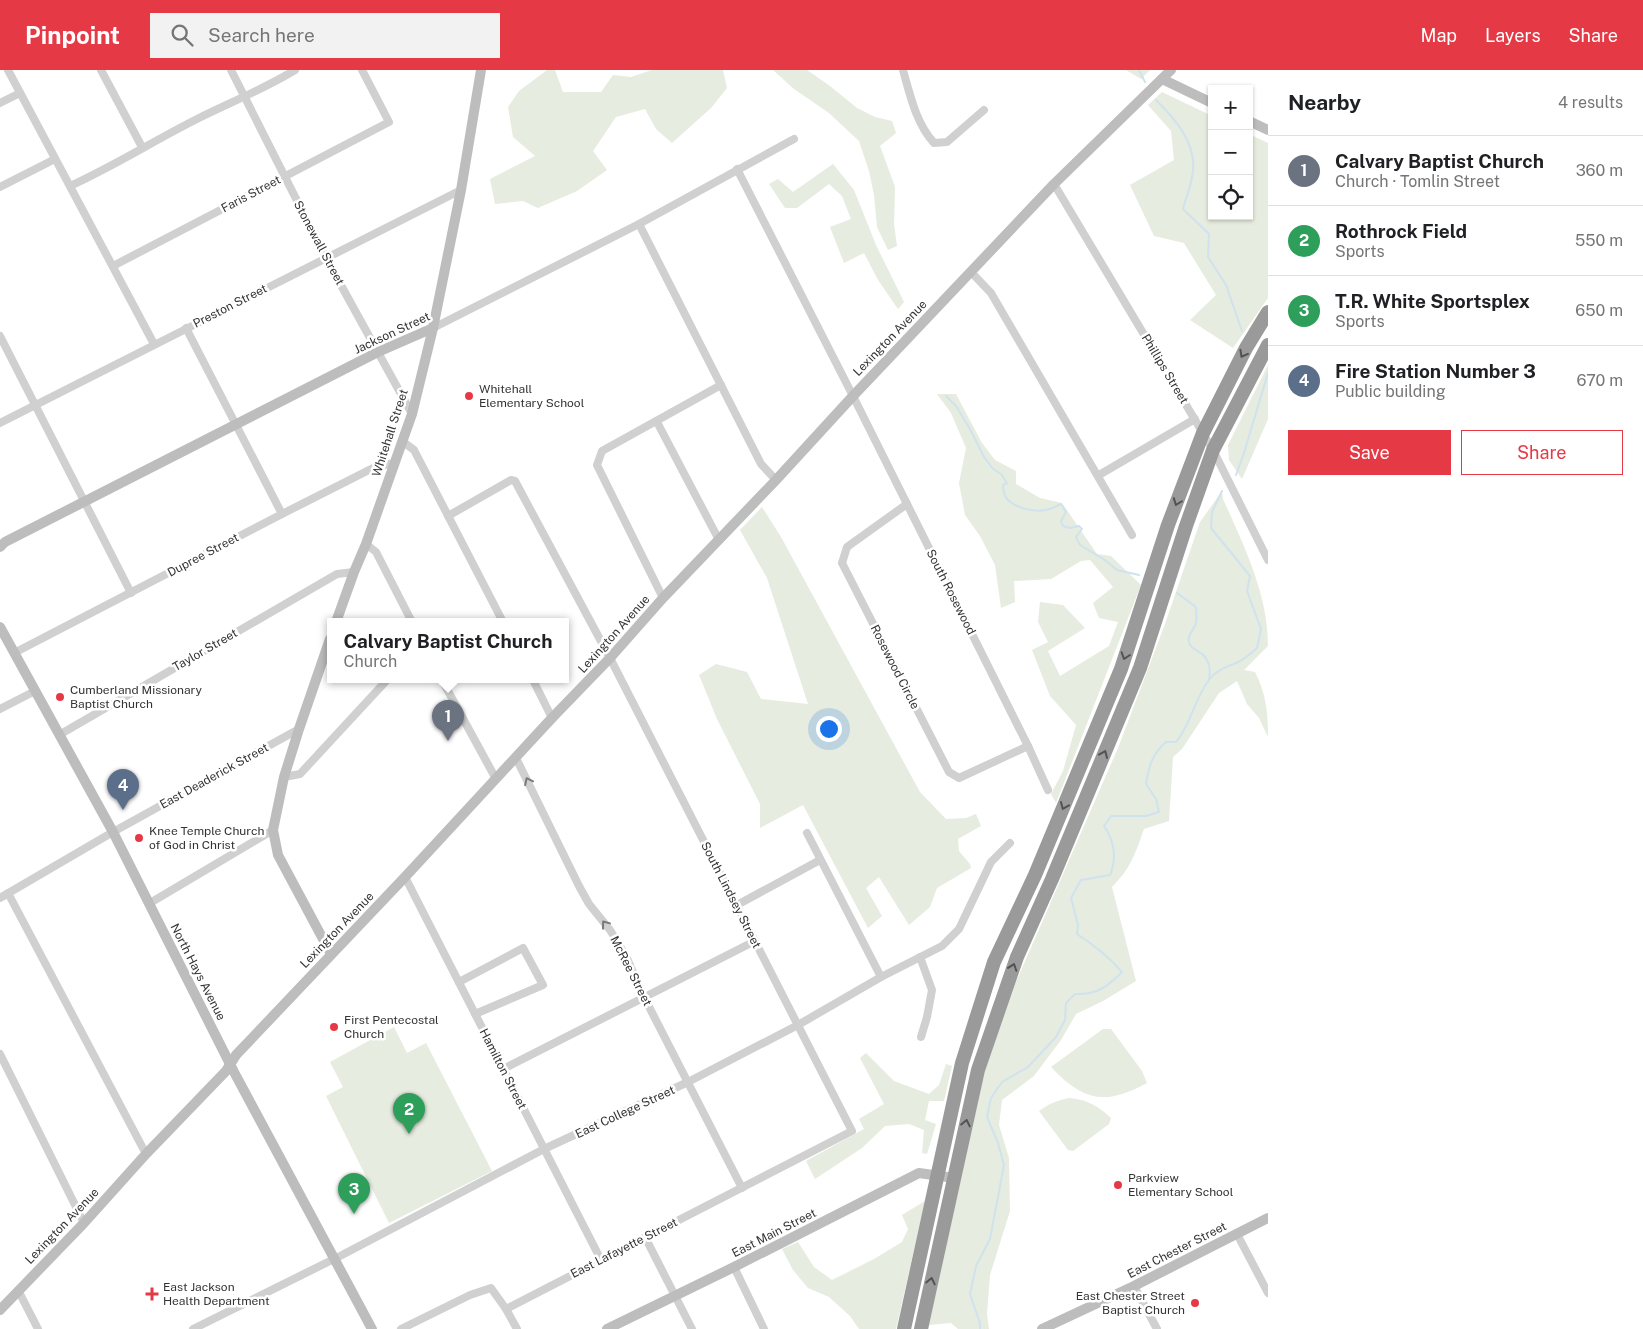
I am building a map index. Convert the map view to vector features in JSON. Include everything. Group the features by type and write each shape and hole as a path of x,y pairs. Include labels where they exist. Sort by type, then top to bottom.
{"highway":[{"path":"904,1329 962,1062 994,962 1035,875 1121,669 1168,525 1203,433 1246,348 1268,312"},
{"path":"921,1329 978,1070 1017,957 1140,668 1213,450 1268,345"}],"street":[{"path":"8,70 154,344"},
{"path":"101,70 142,147"},
{"name":"Stonewall Street","path":"231,70 326,258 412,414"},
{"path":"70,186 213,111 245,98 295,70"},
{"name":"Faris Street","path":"113,266 389,122 362,70"},
{"name":"Whitehall Street","path":"337,618 412,414 433,328 462,190 481,70"},
{"path":"903,70 915,110 927,135 934,143 947,142 984,110"},
{"name":"Lexington Avenue","path":"0,1310 84,1223 146,1154 231,1065 236,1055 405,877 853,396 1054,184 1171,70"},
{"path":"1162,79 1208,101"},
{"path":"0,103 20,93"},
{"path":"1253,123 1268,130"},
{"name":"Jackson Street","path":"0,547 5,542 378,352 433,328 639,224 794,139"},
{"path":"0,187 55,159"},
{"name":"South Rosewood","path":"737,169 853,396 1028,746 1048,790"},
{"name":"Phillips Street","path":"1054,184 1213,450 1268,560"},
{"name":"Preston Street","path":"0,423 462,190"},
{"path":"639,224 761,464 776,480"},
{"path":"971,272 991,292 1132,535"},
{"path":"186,328 282,514"},
{"path":"0,336 131,593"},
{"path":"663,598 596,464 602,451 721,386"},
{"path":"1099,476 1195,420"},
{"path":"658,422 720,540"},
{"path":"402,441 414,450 501,618"},
{"name":"Dupree Street","path":"14,653 282,514 376,468 394,463"},
{"name":"South Lindsey Street","path":"448,516 510,480 515,481 610,658 852,1131"},
{"name":"Rosewood Circle","path":"906,504 847,547 842,563 949,772 959,778 1028,746"},
{"path":"366,544 376,552 410,618"},
{"name":"Taylor Street","path":"59,735 337,574 354,572"},
{"name":"North Hays Avenue","path":"0,627 114,832 231,1065 372,1329"},
{"path":"327,648 284,777 273,830 278,855 331,954"},
{"path":"284,777 300,774 384,683"},
{"path":"444,683 496,779"},
{"path":"534,683 552,718"},
{"path":"0,709 35,691"},
{"name":"East Deaderick Street","path":"0,898 299,728"},
{"name":"McRee Street","path":"516,758 580,886 590,904 610,930 626,956 644,997 742,1188"},
{"path":"150,904 273,830"},
{"path":"807,833 881,977"},
{"name":"East College Street","path":"193,1329 544,1150 688,1082 798,1025 881,977 942,946 959,929 991,862 1010,843"},
{"path":"737,905 820,860"},
{"name":"Hamilton Street","path":"405,877 601,1260"},
{"path":"8,893 146,1154"},
{"path":"503,1070 755,941"},
{"path":"458,982 523,948 543,985 475,1014"},
{"path":"920,958 932,990 922,1036"},
{"path":"0,1054 84,1223"},
{"name":"East Lafayette Street","path":"506,1308 852,1131"},
{"name":"East Main Street","path":"607,1329 919,1173 954,1178"},
{"name":"East Chester Street","path":"1042,1329 1134,1286 1268,1218"},
{"path":"1237,1234 1268,1293"},
{"path":"645,1237 692,1329"},
{"path":"734,1267 764,1329"},
{"path":"1134,1286 1157,1329"},
{"path":"401,1329 470,1294 491,1288 506,1308 517,1329"},
{"path":"18,1290 38,1329"}],"shaded area":[{"path":"547,70 555,70 563,92 601,92 613,75 631,77 652,70 723,70 727,88 711,108 672,143 656,129 645,109 616,117 593,151 607,170 577,191 538,208 523,201 495,204 490,179 535,156 513,137 508,107 519,91"},
{"path":"773,70 807,70 857,108 875,117 892,121 896,133 880,146 895,187 894,224 897,246 888,250 877,227 874,195 869,171 859,141 829,113 794,89"},
{"path":"1126,70 1150,70 1141,79"},
{"path":"1162,92 1208,114 1208,220 1253,220 1253,136 1268,143 1268,298 1233,348 1190,320 1216,295 1184,243 1154,236 1130,185 1174,160 1171,131 1148,105"},
{"path":"833,164 854,190 876,245 904,302 898,309 878,280 864,253 844,263 830,227 851,219 842,196 829,184 797,208 785,208 769,184 778,179 793,192"},
{"path":"1268,365 1268,419 1242,479 1229,460 1228,445"},
{"path":"937,394 956,394 982,443 995,460 1016,471 1016,484 1040,498 1062,503 1097,554 1111,556 1141,585 1056,803 1051,794 1063,771 1076,725 1050,696 1032,650 1048,642 1038,622 1040,602 1063,605 1085,628 1048,651 1060,676 1109,646 1118,622 1099,618 1093,603 1113,587 1090,560 1081,561 1051,579 1014,581 1015,602 1001,608 995,565 980,536 965,515 959,483 966,448 951,413"},
{"path":"1222,491 1223,499 1253,571 1264,608 1268,646 1244,670 1255,672 1262,688 1267,711 1268,737 1259,718 1247,704 1237,681 1219,693 1182,749 1173,757 1169,821 1144,829 1128,867 1112,887 1136,981 1103,1001 1076,1014 1061,1040 1034,1076 1002,1100 999,1125 1009,1158 1010,1211 990,1275 987,1314 989,1329 958,1329 951,1323 929,1325 985,1070 1016,982 1118,748 1165,624 1200,522"},
{"path":"762,507 781,537 920,792 946,819 966,818 976,814 981,826 958,839 959,851 971,868 937,888 930,907 909,925 879,877 866,888 882,916 868,928 803,805 760,828 760,804 717,719 699,675 716,664 747,672 761,699 808,704 767,578 740,530"},
{"path":"394,1027 407,1053 426,1043 492,1171 389,1223 326,1096 343,1087 330,1062"},
{"path":"1103,1029 1111,1029 1142,1071 1147,1083 1119,1095 1095,1096 1084,1093 1074,1087 1051,1067"},
{"path":"866,1053 894,1081 929,1094 939,1085 946,1064 952,1066 944,1101 929,1101 925,1120 936,1124 927,1154 922,1153 924,1130 909,1124 885,1126 862,1148 815,1179 806,1161 864,1129 859,1119 884,1104 860,1058"},
{"path":"1070,1098 1092,1104 1111,1118 1109,1124 1073,1151 1068,1150 1039,1111 1053,1103"},
{"path":"925,1201 896,1329 859,1329 850,1316 829,1297 808,1288 793,1270 782,1249 798,1242 814,1267 832,1280 874,1259 902,1242 908,1229 902,1215"}],"waterway":[{"path":"1139,70 1145,82"},
{"path":"1156,100 1177,123 1188,141 1193,160 1193,171 1183,209 1209,234 1208,257 1226,285 1242,331"},
{"path":"1236,475 1268,373"},
{"path":"946,396 956,406 984,457 1007,483 1003,487 1008,500 1022,508 1034,510 1051,509 1061,504 1066,512 1061,521 1063,526 1070,528 1079,526 1082,529 1076,537 1080,545 1105,560 1117,570 1139,575"},
{"path":"980,1329 980,1323 970,1294 976,1266 990,1239 1004,1165 998,1143 987,1117 991,1098 1002,1082 1028,1067 1056,1037 1065,1020 1066,1003 1075,994 1090,993 1101,989 1122,972 1101,951 1077,934 1078,925 1071,898 1081,880 1110,875 1114,862 1114,850 1111,838 1104,826 1111,816 1146,816 1159,812 1156,799 1146,784 1152,761 1157,751 1166,742 1176,742 1181,735 1209,680 1218,671 1243,659 1257,648 1261,629 1247,591 1250,576 1211,528 1212,512 1222,491"},
{"path":"1177,593 1196,607 1196,623 1189,636 1189,642 1207,660 1210,672 1209,679"}],"place":[{"name":"Whitehall Elementary School","path":"469,396"},
{"name":"Cumberland Missionary Baptist Church","path":"60,697"},
{"name":"Calvary Baptist Church","path":"448,741"},
{"name":"Fire Station Number 3","path":"123,810"},
{"name":"Knee Temple Church of God in Christ","path":"139,838"},
{"name":"First Pentecostal Church","path":"334,1027"},
{"name":"Rothrock Field","path":"409,1134"},
{"name":"Parkview Elementary School","path":"1118,1185"},
{"name":"T.R. White Sportsplex","path":"354,1214"},
{"name":"East Jackson Health Department","path":"152,1294"},
{"name":"East Chester Street Baptist Church","path":"1195,1303"}]}
